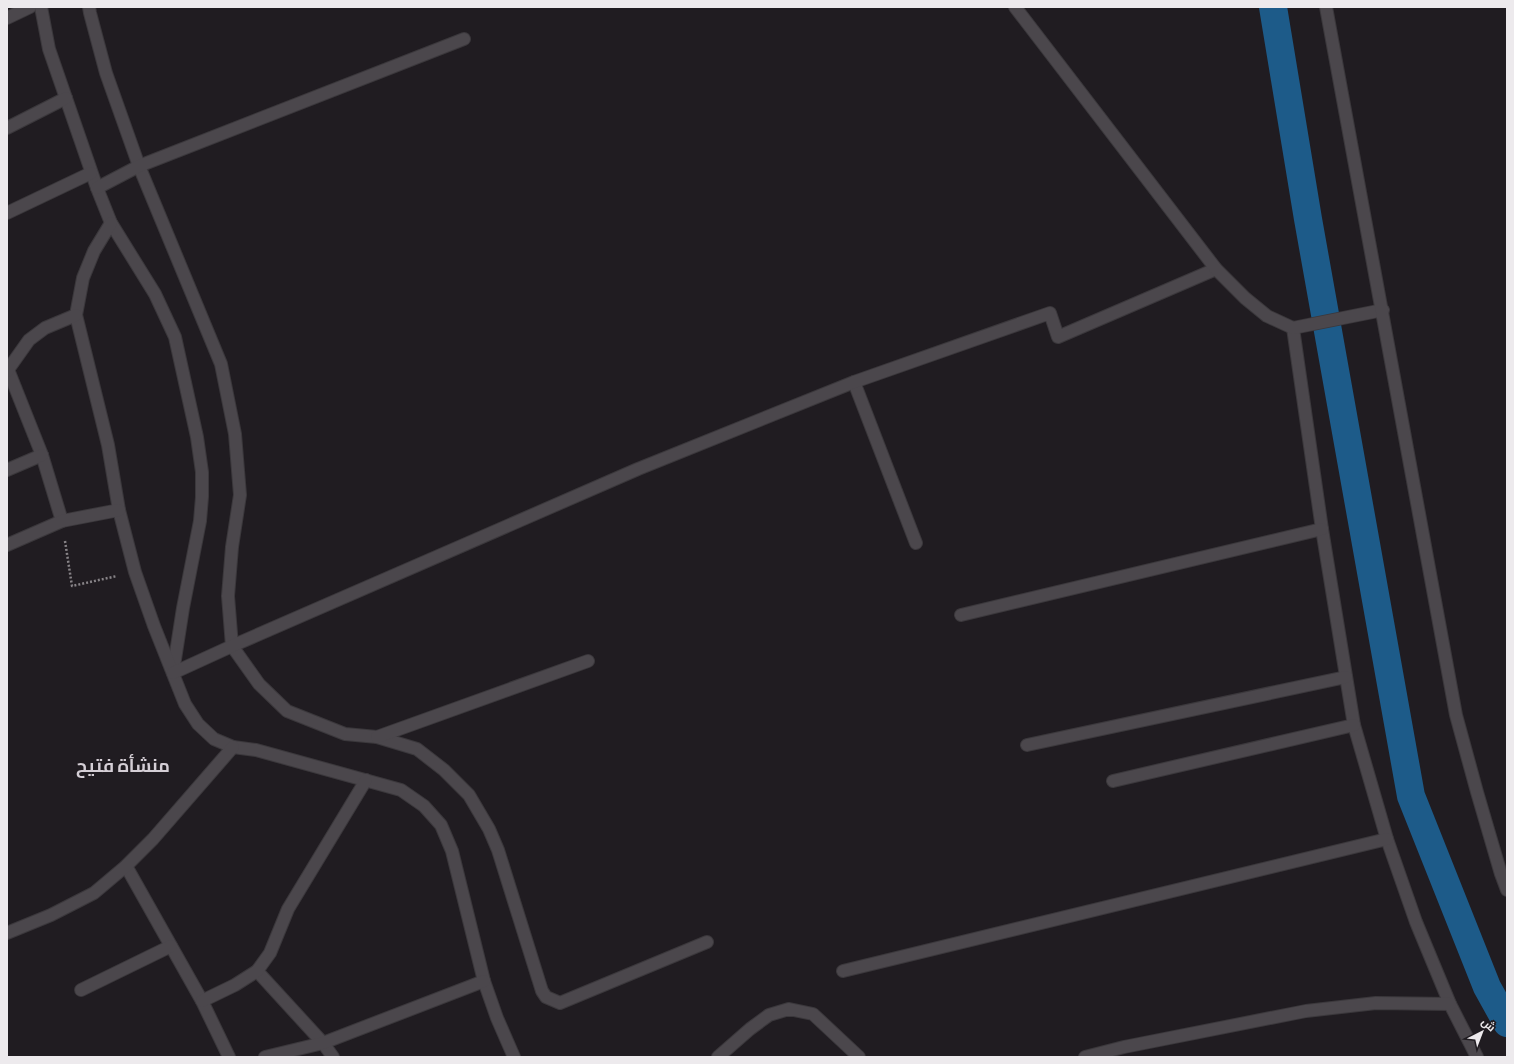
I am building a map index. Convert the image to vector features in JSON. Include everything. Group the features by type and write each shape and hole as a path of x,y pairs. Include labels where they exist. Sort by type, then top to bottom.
{"street":[{"path":"7,18 30,7"},
{"path":"41,7 49,49 97,188 111,222 155,294 175,337 197,437 202,472 200,521 183,608 173,674"},
{"path":"89,7 106,73 139,166 221,364 236,434 240,495 232,547 228,596 232,646 258,684 287,711 345,734 377,737 417,749 444,770 469,795 489,829 498,850 542,991 546,997 560,1003 707,942"},
{"path":"1016,7 1216,269 1245,298 1267,316 1293,328 1383,310"},
{"path":"1326,7 1383,310 1456,715 1481,807 1507,890"},
{"path":"97,188 139,166 464,39"},
{"path":"7,128 66,98"},
{"path":"7,213 91,173"},
{"path":"111,222 94,251 83,278 76,315 108,445 119,510 135,572 154,626 185,704 198,724 214,739 233,747 256,750 401,790 424,806 441,825 452,852 484,981 497,1018 514,1057"},
{"path":"173,674 232,646 638,469 854,382 1050,313 1058,337 1216,269"},
{"path":"62,521 42,455 7,369 29,340 39,332 76,315"},
{"path":"1293,328 1322,529 1354,724 1387,839 1416,922 1450,1004 1477,1057"},
{"path":"854,382 916,543"},
{"path":"7,470 42,455"},
{"path":"7,545 62,521 119,510"},
{"path":"961,615 1322,529"},
{"path":"377,737 588,661"},
{"path":"1026,745 1346,677"},
{"path":"1113,781 1354,724"},
{"path":"7,933 51,915 94,893 126,866 153,839 233,747"},
{"path":"202,1001 235,985 257,971 270,953 288,909 366,780"},
{"path":"844,971 1387,839"},
{"path":"126,866 202,1001 229,1057"},
{"path":"81,990 171,946"},
{"path":"257,971 324,1043 333,1057"},
{"path":"265,1057 324,1043 484,981"},
{"path":"1085,1057 1124,1046 1306,1011 1376,1003 1450,1004"},
{"path":"718,1057 750,1029 769,1015 789,1009 813,1014 859,1057"}],"path":[{"path":"62,521 72,586 135,572"}],"waterway":[{"path":"1273,7 1308,219 1411,796 1487,987 1507,1023"}],"district":[{"name":"منشأة فتيح","path":"123,766"}]}
